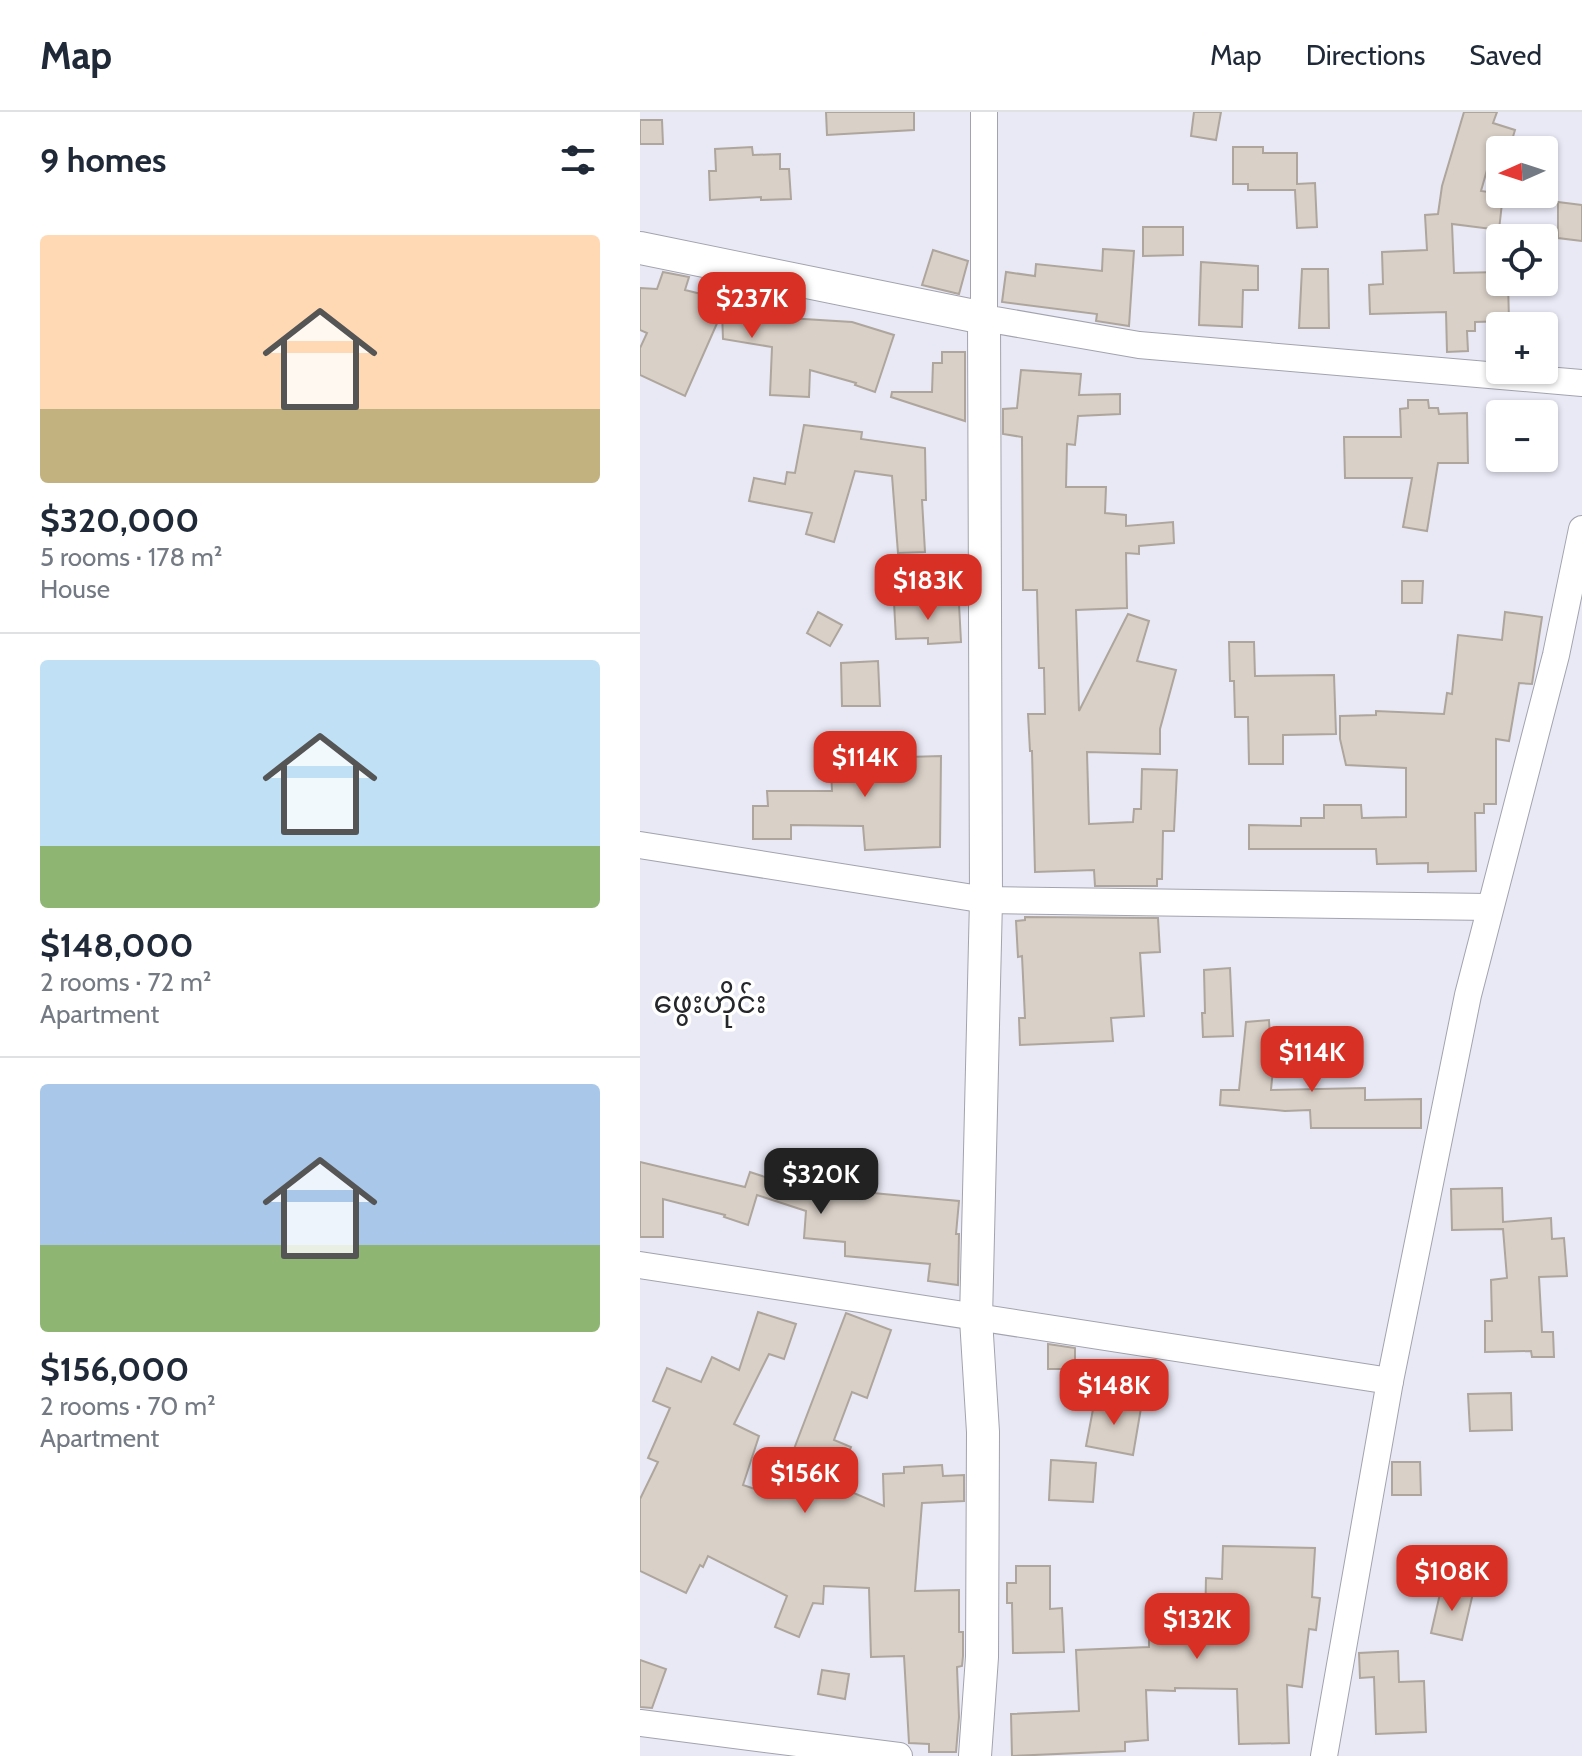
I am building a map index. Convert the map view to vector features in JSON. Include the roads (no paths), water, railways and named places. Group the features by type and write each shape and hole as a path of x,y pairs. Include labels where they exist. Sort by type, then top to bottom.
{"street":[{"path":"975,1756 982,1657 983,1432 976,1319 986,900 984,112"},
{"path":"640,248 984,318 1139,345 1582,383"},
{"path":"1324,1756 1390,1381 1468,995 1556,655 1582,529"},
{"path":"640,845 986,900 1490,907"},
{"path":"640,1265 1390,1381"},
{"path":"640,1723 899,1756"}],"district":[{"name":"ဖွေးဟိုင်း","path":"710,1003"}]}
